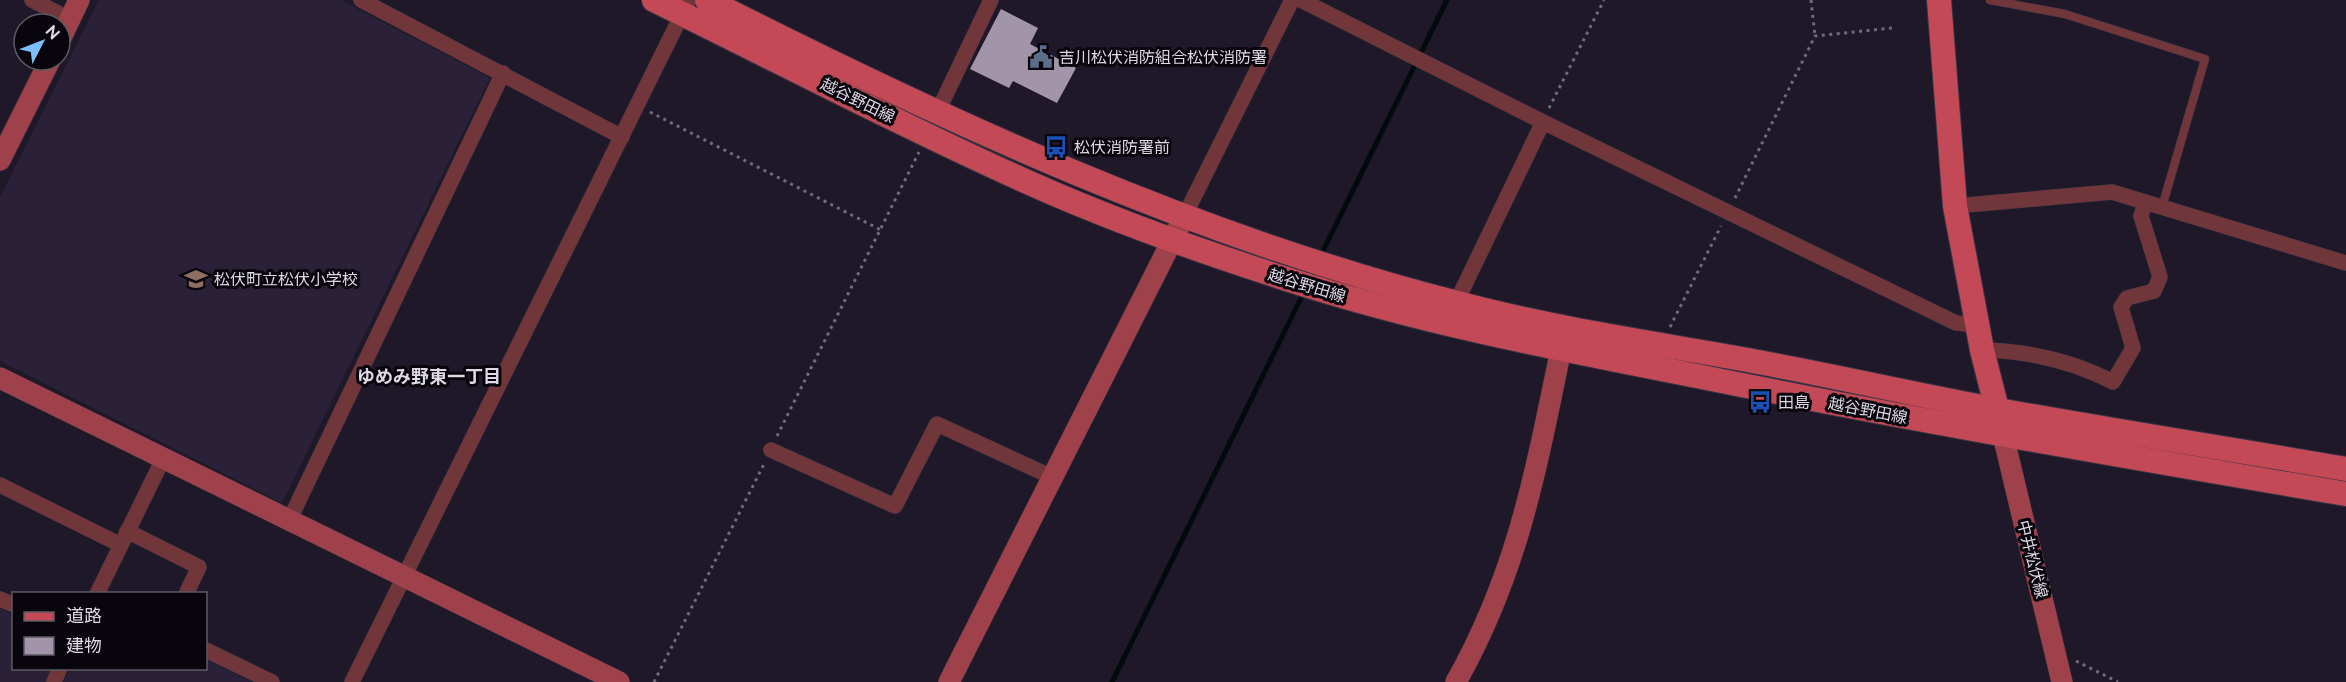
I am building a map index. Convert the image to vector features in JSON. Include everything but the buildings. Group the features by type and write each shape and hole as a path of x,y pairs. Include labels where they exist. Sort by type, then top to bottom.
{"main road":[{"name":"越谷野田線","path":"654,0 686,7 928,134 1021,179 1173,240 1289,280 1392,311 1447,326 2003,435 2346,495"},
{"name":"越谷野田線","path":"707,0 808,52 1062,167 1184,217 1334,268 1456,303 1596,334 1997,409 2346,469"},
{"path":"1939,0 1955,206 1982,350 2003,435"}],"street":[{"path":"32,0 75,9"},
{"path":"361,0 622,137"},
{"path":"938,111 991,0"},
{"path":"950,682 1292,0"},
{"path":"1301,0 1543,122 1956,323 1977,325"},
{"path":"352,682 686,7"},
{"path":"0,160 44,72"},
{"path":"289,521 503,73"},
{"path":"1456,303 1543,122"},
{"path":"1955,206 2112,192 2346,263"},
{"path":"1982,350 2010,350 2085,367 2113,382 2133,348 2121,307 2127,298 2154,291 2160,277 2141,216 2145,202"},
{"path":"1456,682 1494,605 1523,525 1561,349"},
{"path":"0,378 619,682"},
{"path":"771,450 895,506 937,424 1052,477"},
{"name":"中井松伏線","path":"2003,435 2062,682"},
{"path":"98,592 163,459"},
{"path":"0,485 199,567 187,592"},
{"path":"207,650 272,682"}],"lane":[{"path":"1990,0 2065,14 2205,60 2162,207"}],"path":[{"path":"1543,122 1604,0"},
{"path":"1662,345 1815,36 1811,0"},
{"path":"1815,36 1892,28"},
{"path":"638,106 881,230 928,134"},
{"path":"2057,658 2072,659 2118,682"}],"shaded area":[{"name":"松伏町立松伏小学校","path":"99,0 341,0 490,78 282,503 0,361 0,197 63,72 72,72 72,54"},
{"path":"0,608 12,614 12,670 52,670 46,682 0,682"},
{"path":"207,660 252,682 63,682 69,670 207,670"}],"waterway":[{"path":"1320,257 1447,0"},
{"path":"1112,682 1305,290"}],"place":[{"name":"吉川松伏消防組合松伏消防署","path":"1041,57"},
{"name":"松伏消防署前","path":"1056,147"},
{"name":"松伏町立松伏小学校","path":"196,279"},
{"name":"田島","path":"1760,402"}],"district":[{"name":"ゆめみ野東一丁目","path":"429,377"}]}
